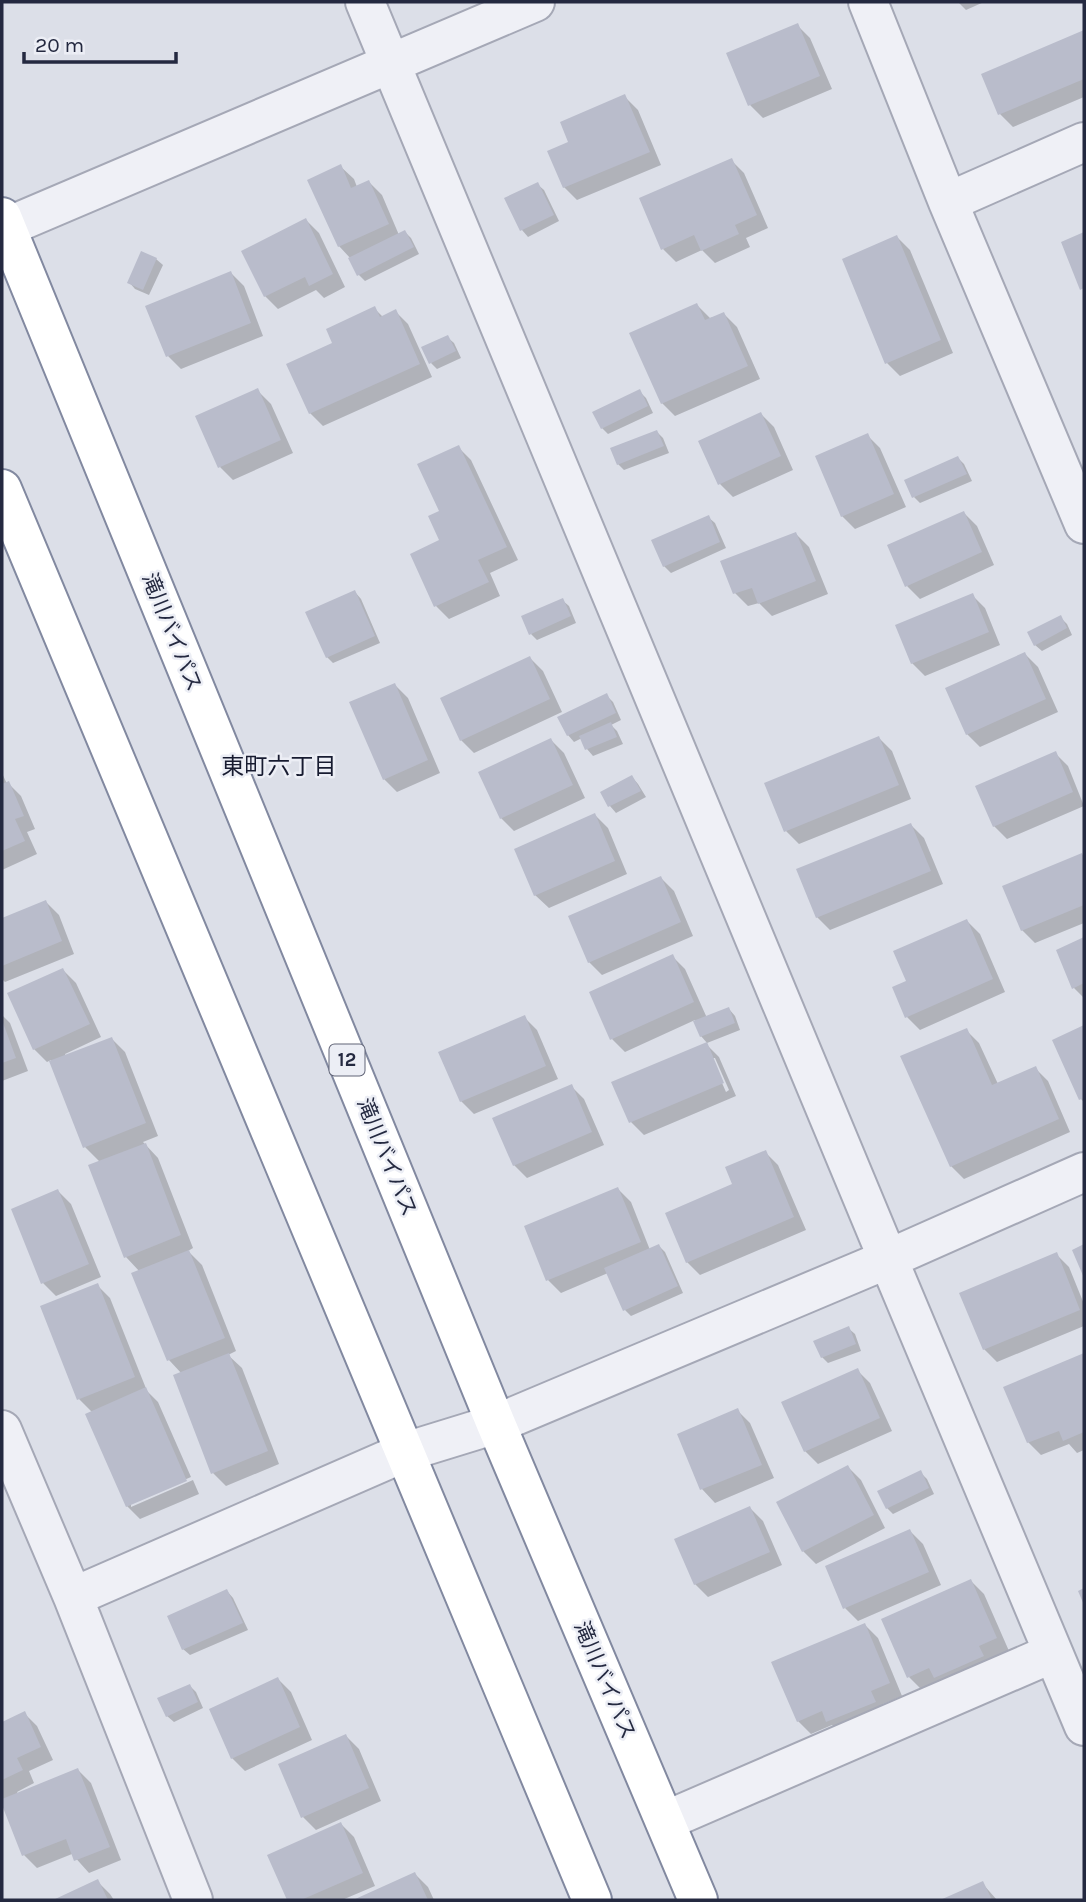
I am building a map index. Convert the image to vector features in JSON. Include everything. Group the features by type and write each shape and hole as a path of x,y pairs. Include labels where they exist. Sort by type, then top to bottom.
{"highway":[{"name":"滝川バイパス","path":"3,225 496,1424 698,1900"},
{"path":"2,489 592,1900"}],"street":[{"path":"365,2 1084,1726"},
{"path":"3,225 535,2"},
{"path":"868,2 948,202 1084,524"},
{"path":"948,202 1084,142"},
{"path":"73,1597 405,1452 496,1424 888,1259 1084,1172"},
{"path":"2,1430 73,1597 193,1900"},
{"path":"664,1821 1053,1653"}],"building":[{"path":"798,23 820,76 748,106 726,53"},
{"path":"1084,30 1084,79 998,115 981,74"},
{"path":"625,94 650,152 563,188 547,151 568,142 560,122"},
{"path":"732,158 757,215 735,225 739,234 701,251 694,235 661,250 639,198"},
{"path":"341,164 351,188 369,180 389,224 338,247 307,180"},
{"path":"538,182 554,215 520,231 504,198"},
{"path":"306,218 333,274 309,286 305,277 264,297 241,251"},
{"path":"405,230 414,247 357,276 348,258"},
{"path":"1084,232 1084,288 1080,290 1061,242"},
{"path":"897,235 941,340 885,364 842,259"},
{"path":"141,251 157,258 143,290 127,283"},
{"path":"231,271 251,323 166,357 145,306"},
{"path":"697,303 705,320 724,312 748,366 661,404 629,333"},
{"path":"375,306 380,317 396,309 420,364 309,414 286,364 332,343 326,329"},
{"path":"448,335 456,351 429,364 421,347"},
{"path":"258,388 281,440 218,468 195,416"},
{"path":"640,389 648,406 601,429 592,412"},
{"path":"761,412 781,456 718,485 698,441"},
{"path":"657,430 664,446 617,465 610,448"},
{"path":"868,433 894,494 841,517 815,456"},
{"path":"459,445 507,547 478,560 489,582 434,607 410,554 439,540 428,516 439,511 417,464"},
{"path":"958,456 967,474 912,498 904,480"},
{"path":"964,511 982,552 905,587 887,545"},
{"path":"709,515 720,542 663,567 651,540"},
{"path":"796,532 816,581 758,604 752,588 733,594 720,561"},
{"path":"355,590 375,636 326,658 305,612"},
{"path":"973,593 989,632 911,664 895,625"},
{"path":"563,598 571,616 529,635 521,616"},
{"path":"1061,615 1067,628 1034,646 1027,632"},
{"path":"1025,652 1046,699 966,735 945,688"},
{"path":"530,656 550,699 460,741 440,698"},
{"path":"395,683 428,760 383,780 349,702"},
{"path":"607,693 616,713 567,736 557,717"},
{"path":"611,722 617,737 585,750 579,736"},
{"path":"879,736 899,785 784,832 764,783"},
{"path":"551,738 573,785 500,819 478,772"},
{"path":"1056,751 1073,792 993,827 975,786"},
{"path":"632,775 641,791 608,807 600,792"},
{"path":"9,781 24,816 15,819 25,841 2,851 2,784"},
{"path":"595,813 615,861 534,896 514,849"},
{"path":"911,823 931,871 816,918 796,869"},
{"path":"1082,853 1084,905 1021,931 1002,886"},
{"path":"661,876 681,922 588,963 568,916"},
{"path":"46,900 62,941 2,966 2,918"},
{"path":"967,919 993,979 905,1018 892,987 906,981 893,951"},
{"path":"1084,937 1084,983 1072,989 1056,950"},
{"path":"673,954 694,1002 610,1040 589,992"},
{"path":"63,968 90,1024 33,1050 7,993"},
{"path":"729,1007 735,1023 700,1037 693,1021"},
{"path":"525,1015 546,1066 460,1102 438,1052"},
{"path":"2,1020 16,1058 2,1063"},
{"path":"1084,1025 1084,1098 1079,1100 1052,1040"},
{"path":"967,1028 992,1085 1036,1066 1059,1119 950,1167 900,1056"},
{"path":"112,1037 146,1123 83,1148 49,1061"},
{"path":"707,1042 724,1083 629,1123 611,1082"},
{"path":"572,1084 592,1132 513,1166 492,1118"},
{"path":"146,1143 181,1235 124,1258 88,1165"},
{"path":"766,1150 794,1217 686,1263 665,1213 732,1184 725,1167"},
{"path":"618,1187 641,1242 546,1281 524,1226"},
{"path":"58,1189 89,1264 41,1284 11,1209"},
{"path":"659,1244 678,1286 623,1311 604,1268"},
{"path":"1084,1244 1084,1278 1072,1250"},
{"path":"189,1250 225,1338 167,1361 131,1273"},
{"path":"1057,1252 1080,1310 983,1350 959,1293"},
{"path":"98,1283 135,1377 77,1400 40,1306"},
{"path":"849,1326 856,1344 821,1358 813,1341"},
{"path":"229,1353 268,1451 211,1474 173,1375"},
{"path":"1084,1353 1084,1432 1063,1441 1059,1431 1027,1443 1003,1387"},
{"path":"858,1368 880,1418 804,1452 781,1402"},
{"path":"146,1387 187,1481 126,1507 85,1414"},
{"path":"738,1408 762,1465 700,1490 677,1434"},
{"path":"848,1465 874,1515 802,1552 776,1502"},
{"path":"921,1470 929,1488 886,1509 877,1491"},
{"path":"750,1506 770,1552 694,1585 674,1539"},
{"path":"910,1529 929,1572 843,1609 825,1566"},
{"path":"971,1579 997,1638 979,1646 984,1656 934,1678 929,1668 907,1678 881,1619"},
{"path":"1084,1588 1084,1605 1078,1591"},
{"path":"227,1589 243,1623 182,1650 167,1616"},
{"path":"865,1623 890,1683 871,1691 876,1702 826,1722 822,1711 797,1722 771,1662"},
{"path":"278,1677 300,1727 231,1759 209,1709"},
{"path":"190,1684 198,1702 166,1717 157,1698"},
{"path":"25,1711 41,1747 17,1758 23,1770 2,1780 2,1722"},
{"path":"346,1734 369,1788 301,1818 278,1764"},
{"path":"78,1768 110,1847 74,1861 66,1839 22,1856 2,1799"},
{"path":"341,1822 363,1873 301,1900 287,1900 267,1855"},
{"path":"415,1872 428,1900 353,1900"},
{"path":"98,1879 108,1900 53,1900"},
{"path":"983,1881 992,1900 940,1900"}],"district":[{"name":"東町六丁目","path":"279,766"}]}
